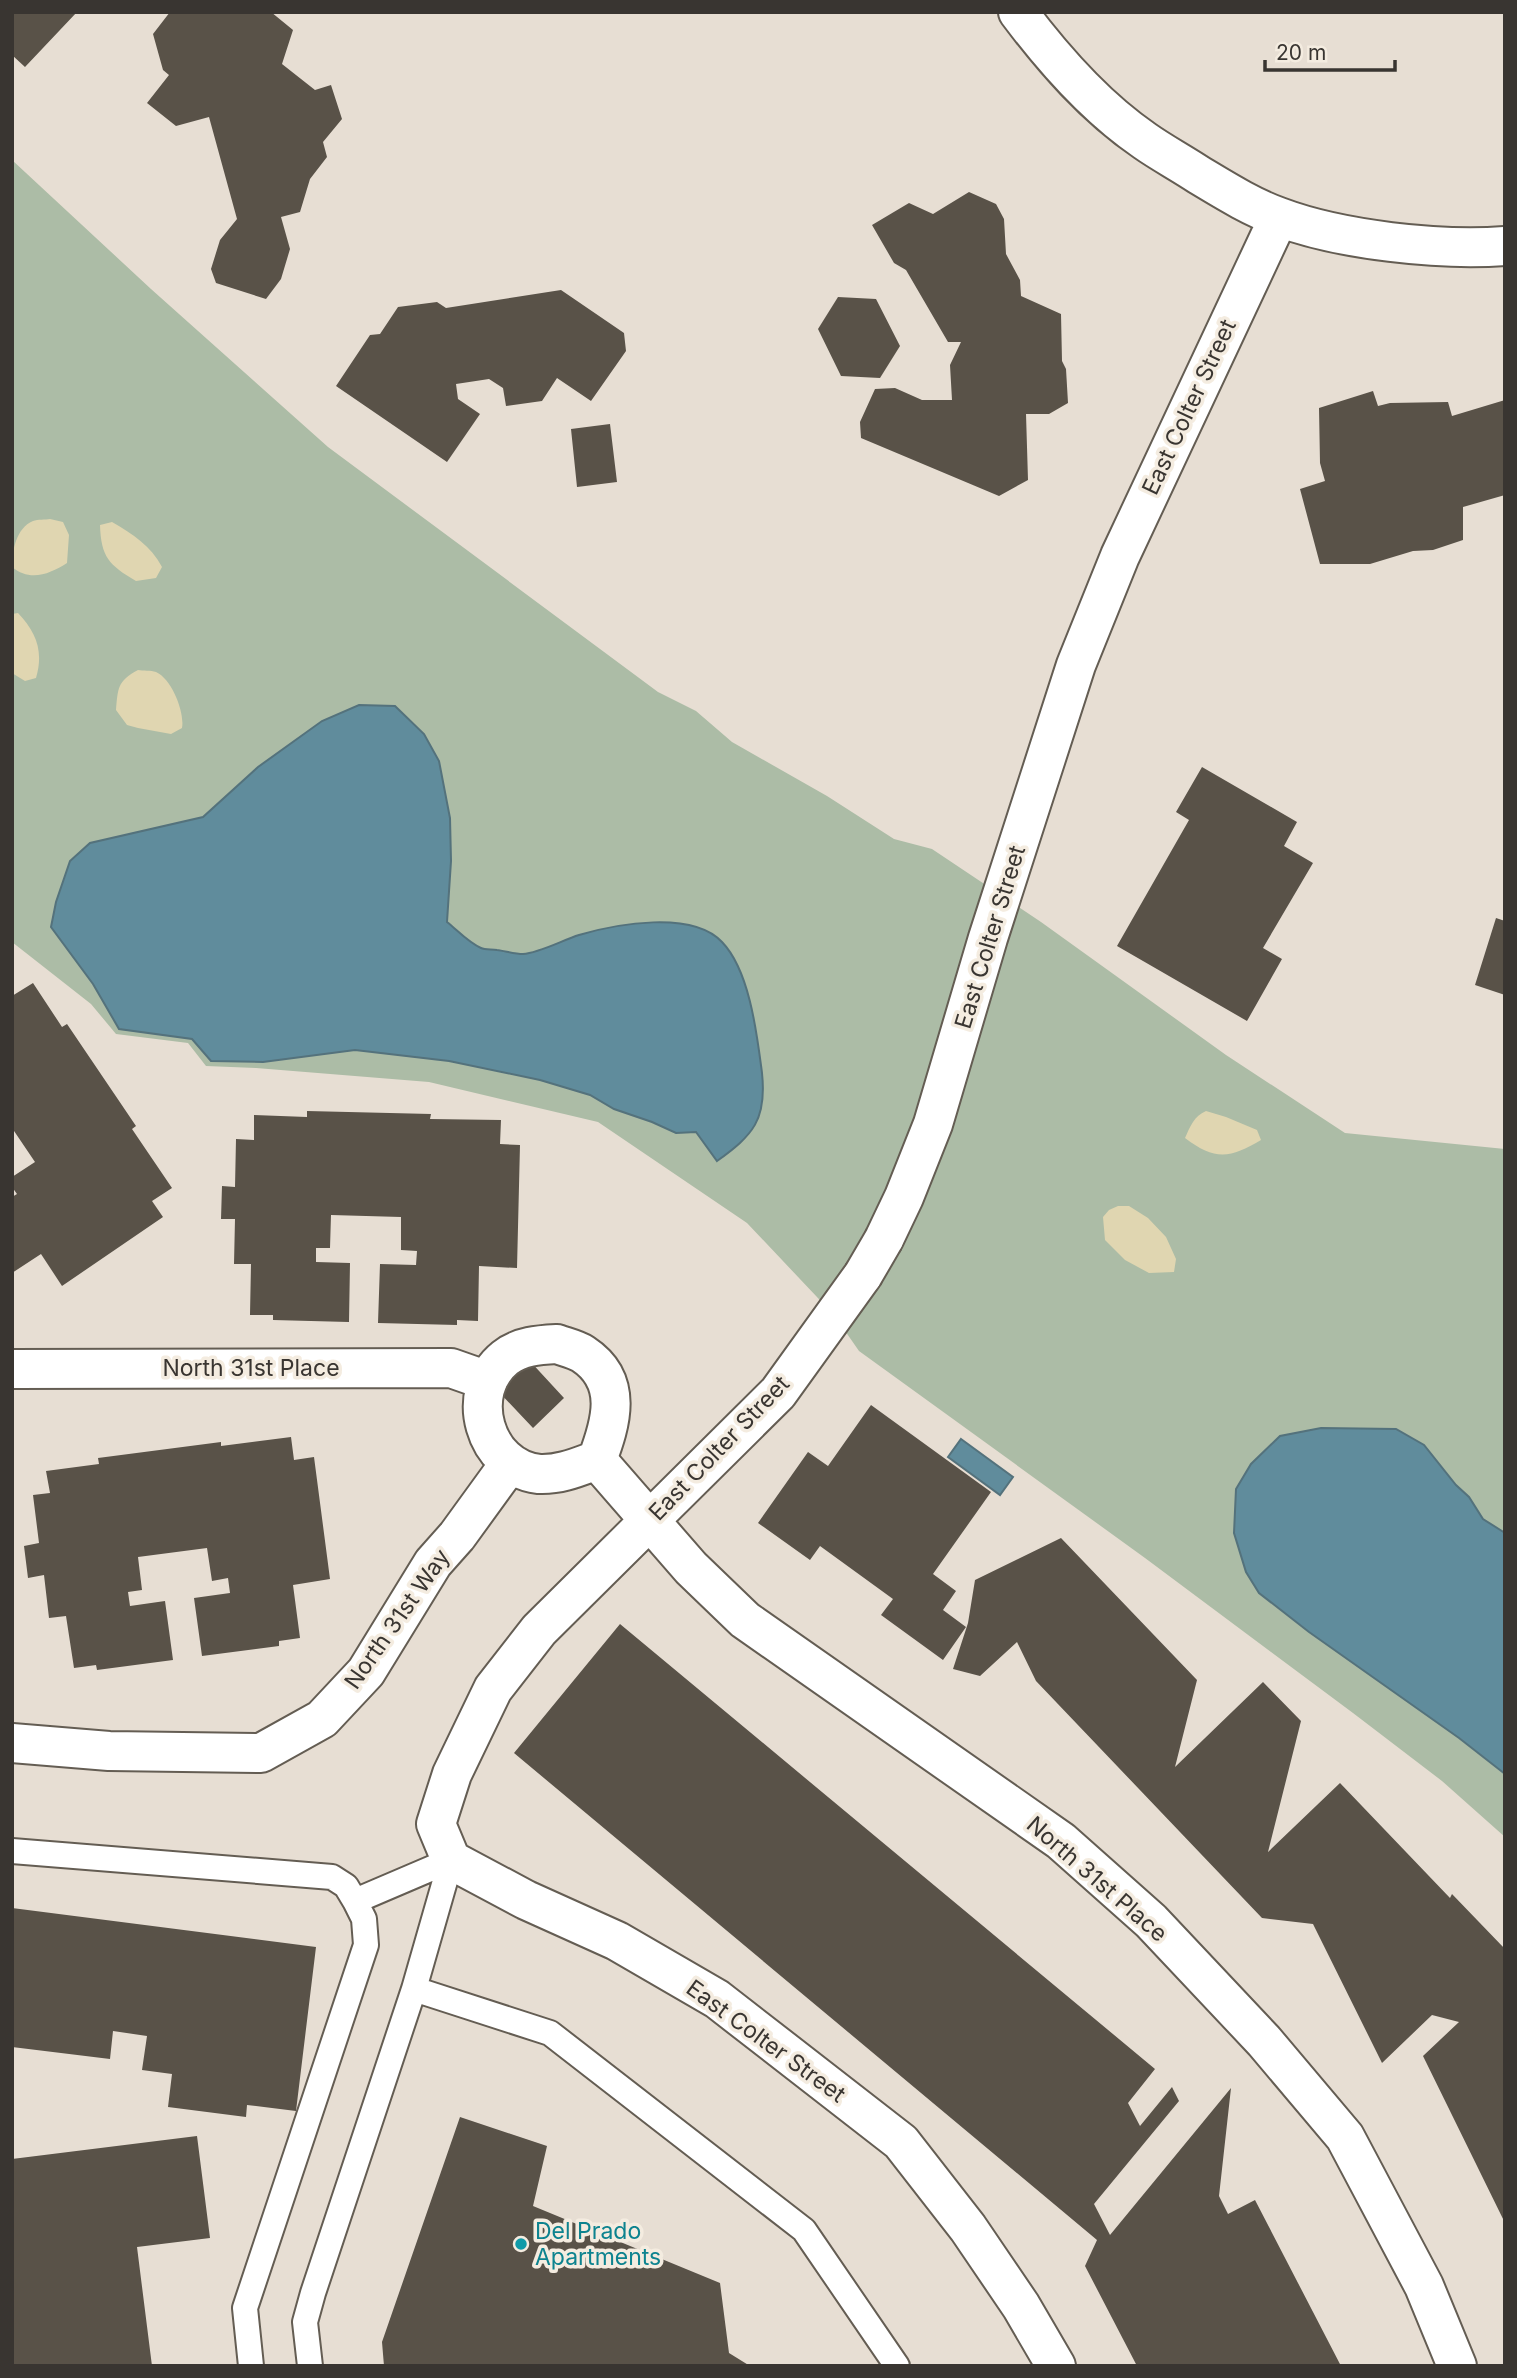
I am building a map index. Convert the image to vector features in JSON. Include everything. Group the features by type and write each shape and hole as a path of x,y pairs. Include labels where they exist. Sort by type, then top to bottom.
{"street":[{"path":"1018,12 1042,43 1095,101 1144,141 1240,199 1279,217 1335,233 1419,245 1505,246"},
{"name":"East Colter Street","path":"1056,2366 1021,2306 968,2228 901,2142 717,1999 617,1941 526,1900 451,1860 436,1824 452,1774 493,1689 539,1630 778,1393 863,1275 884,1239 933,1124 988,938 1076,666 1125,544 1279,217"},
{"path":"556,1344 582,1353 598,1368 608,1386 612,1408 609,1428 597,1460 559,1473 537,1474 510,1463 498,1452 486,1433 482,1403 488,1381 505,1358 531,1345 556,1344"},
{"name":"North 31st Place","path":"12,1369 451,1368 488,1381"},
{"name":"North 31st Place","path":"597,1460 691,1569 745,1620 1061,1842 1151,1921 1264,2041 1345,2137 1424,2286 1457,2366"},
{"name":"North 31st Way","path":"12,1743 109,1751 261,1753 321,1719 366,1672 433,1563 457,1536 510,1463"}],"lane":[{"path":"12,1851 332,1878 346,1886 364,1919 366,1944 245,2308 251,2366"},
{"path":"355,1901 451,1860"},
{"path":"310,2366 305,2322 313,2293 414,1989 451,1860"},
{"path":"414,1989 550,2033 793,2221 804,2230 897,2366"}],"green space":[{"path":"12,160 328,447 658,692 696,711 732,742 827,796 894,839 932,849 1041,922 1226,1055 1345,1133 1505,1149 1505,1837 1442,1781 1353,1713 859,1351 834,1315 747,1223 598,1122 429,1082 206,1066 188,1043 116,1034 91,1004 12,942"}],"sand":[{"path":"50,519 63,522 69,535 67,563 40,575 19,572 12,567 14,547 19,534 33,521"},
{"path":"112,522 134,536 152,553 162,567 156,578 136,581 108,559 102,545 100,525"},
{"path":"18,613 30,627 39,651 36,678 25,681 12,673 12,614"},
{"path":"138,670 156,672 167,682 179,706 182,728 171,734 127,725 116,710 118,691 122,682"},
{"path":"1206,1111 1257,1130 1261,1140 1232,1153 1205,1151 1185,1138 1195,1119"},
{"path":"1118,1206 1129,1206 1148,1218 1166,1237 1176,1259 1174,1272 1149,1273 1125,1260 1105,1240 1103,1217"}],"water":[{"path":"359,705 395,706 424,734 439,761 450,818 451,861 447,922 472,943 483,949 523,954 595,931 653,922 692,926 709,932 722,942 732,954 746,986 755,1022 762,1073 762,1103 759,1115 755,1125 740,1143 717,1161 696,1132 676,1133 614,1109 590,1095 540,1080 449,1061 355,1050 263,1062 211,1061 192,1039 119,1029 93,984 51,927 56,902 70,861 90,843 203,817 258,767 322,721"},
{"path":"1321,1428 1396,1429 1424,1445 1469,1497 1483,1519 1505,1533 1505,1774 1459,1738 1309,1632 1259,1593 1246,1572 1234,1533 1236,1489 1251,1464 1280,1436"},
{"path":"961,1439 1013,1477 1000,1495 948,1457"}],"building":[{"path":"12,12 77,12 25,67 12,55"},
{"path":"170,12 271,12 293,30 282,64 315,90 331,85 342,119 323,142 327,157 310,179 300,212 281,217 290,249 281,279 266,299 216,283 211,269 220,240 237,219 209,117 176,126 147,103 169,75 163,70 153,34"},
{"path":"969,192 996,204 1004,219 1006,254 1020,280 1021,296 1061,314 1062,361 1066,369 1068,403 1049,414 1026,414 1028,480 999,496 861,438 860,422 875,389 895,388 922,400 952,400 950,365 961,342 948,342 906,270 894,263 872,225 909,203 933,214"},
{"path":"561,290 624,333 626,351 591,401 557,378 542,401 506,406 503,388 489,379 456,384 458,399 480,414 447,462 336,386 370,335 380,334 398,307 437,302 446,308"},
{"path":"838,297 876,299 900,346 880,378 841,376 818,329"},
{"path":"1373,391 1378,406 1390,403 1448,402 1452,416 1505,400 1505,495 1463,507 1463,540 1433,550 1413,551 1370,564 1320,564 1300,489 1325,481 1320,463 1319,408"},
{"path":"610,424 617,482 577,487 571,429"},
{"path":"1202,767 1297,822 1284,846 1313,863 1263,948 1282,959 1247,1021 1117,946 1189,820 1176,812"},
{"path":"1496,918 1505,921 1505,995 1475,985"},
{"path":"33,983 62,1027 67,1024 136,1126 132,1129 172,1188 152,1201 163,1217 62,1286 41,1254 12,1273 12,1197 17,1194 12,1187 12,1177 35,1162 12,1128 12,996"},
{"path":"307,1111 431,1114 430,1119 501,1120 500,1144 520,1145 517,1268 479,1266 478,1321 457,1320 457,1325 378,1323 380,1264 416,1265 417,1251 401,1250 401,1217 331,1215 330,1248 316,1248 316,1262 350,1263 349,1322 273,1320 273,1315 250,1315 251,1264 234,1264 235,1219 221,1219 222,1186 235,1187 236,1139 254,1140 254,1115 307,1117"},
{"path":"528,1359 564,1398 533,1428 497,1390"},
{"path":"871,1405 991,1492 933,1574 956,1591 943,1610 966,1627 943,1660 881,1615 893,1599 820,1546 810,1560 758,1523 808,1452 828,1466"},
{"path":"291,1437 294,1460 314,1457 330,1579 293,1585 300,1638 279,1641 279,1646 202,1656 194,1598 230,1593 228,1578 212,1581 207,1548 138,1557 142,1590 128,1592 130,1606 165,1601 173,1660 97,1670 96,1665 74,1668 66,1616 49,1618 44,1575 28,1578 24,1546 39,1543 33,1495 50,1493 46,1471 99,1464 98,1458 221,1442 221,1446"},
{"path":"1061,1538 1197,1680 1175,1767 1263,1682 1301,1721 1268,1852 1340,1783 1450,1898 1452,1894 1505,1949 1505,2223 1423,2056 1459,2022 1432,2015 1382,2063 1313,1924 1262,1918 1036,1681 1017,1642 980,1676 953,1669 968,1623 975,1580"},
{"path":"620,1624 1155,2069 1128,2103 1140,2126 1172,2087 1179,2101 1094,2204 1110,2235 1231,2088 1219,2196 1228,2214 1255,2200 1341,2366 1137,2366 1085,2266 1097,2240 514,1753"},
{"path":"12,1908 316,1947 296,2111 247,2105 246,2117 168,2107 172,2074 142,2070 147,2036 113,2031 110,2059 12,2047"},
{"name":"Del Prado Apartments","path":"460,2117 547,2146 533,2206 720,2283 729,2353 750,2366 384,2366 382,2342"},
{"path":"197,2136 210,2238 137,2247 152,2366 12,2366 12,2159"}],"place":[{"name":"Del Prado Apartments","path":"521,2244"}]}
